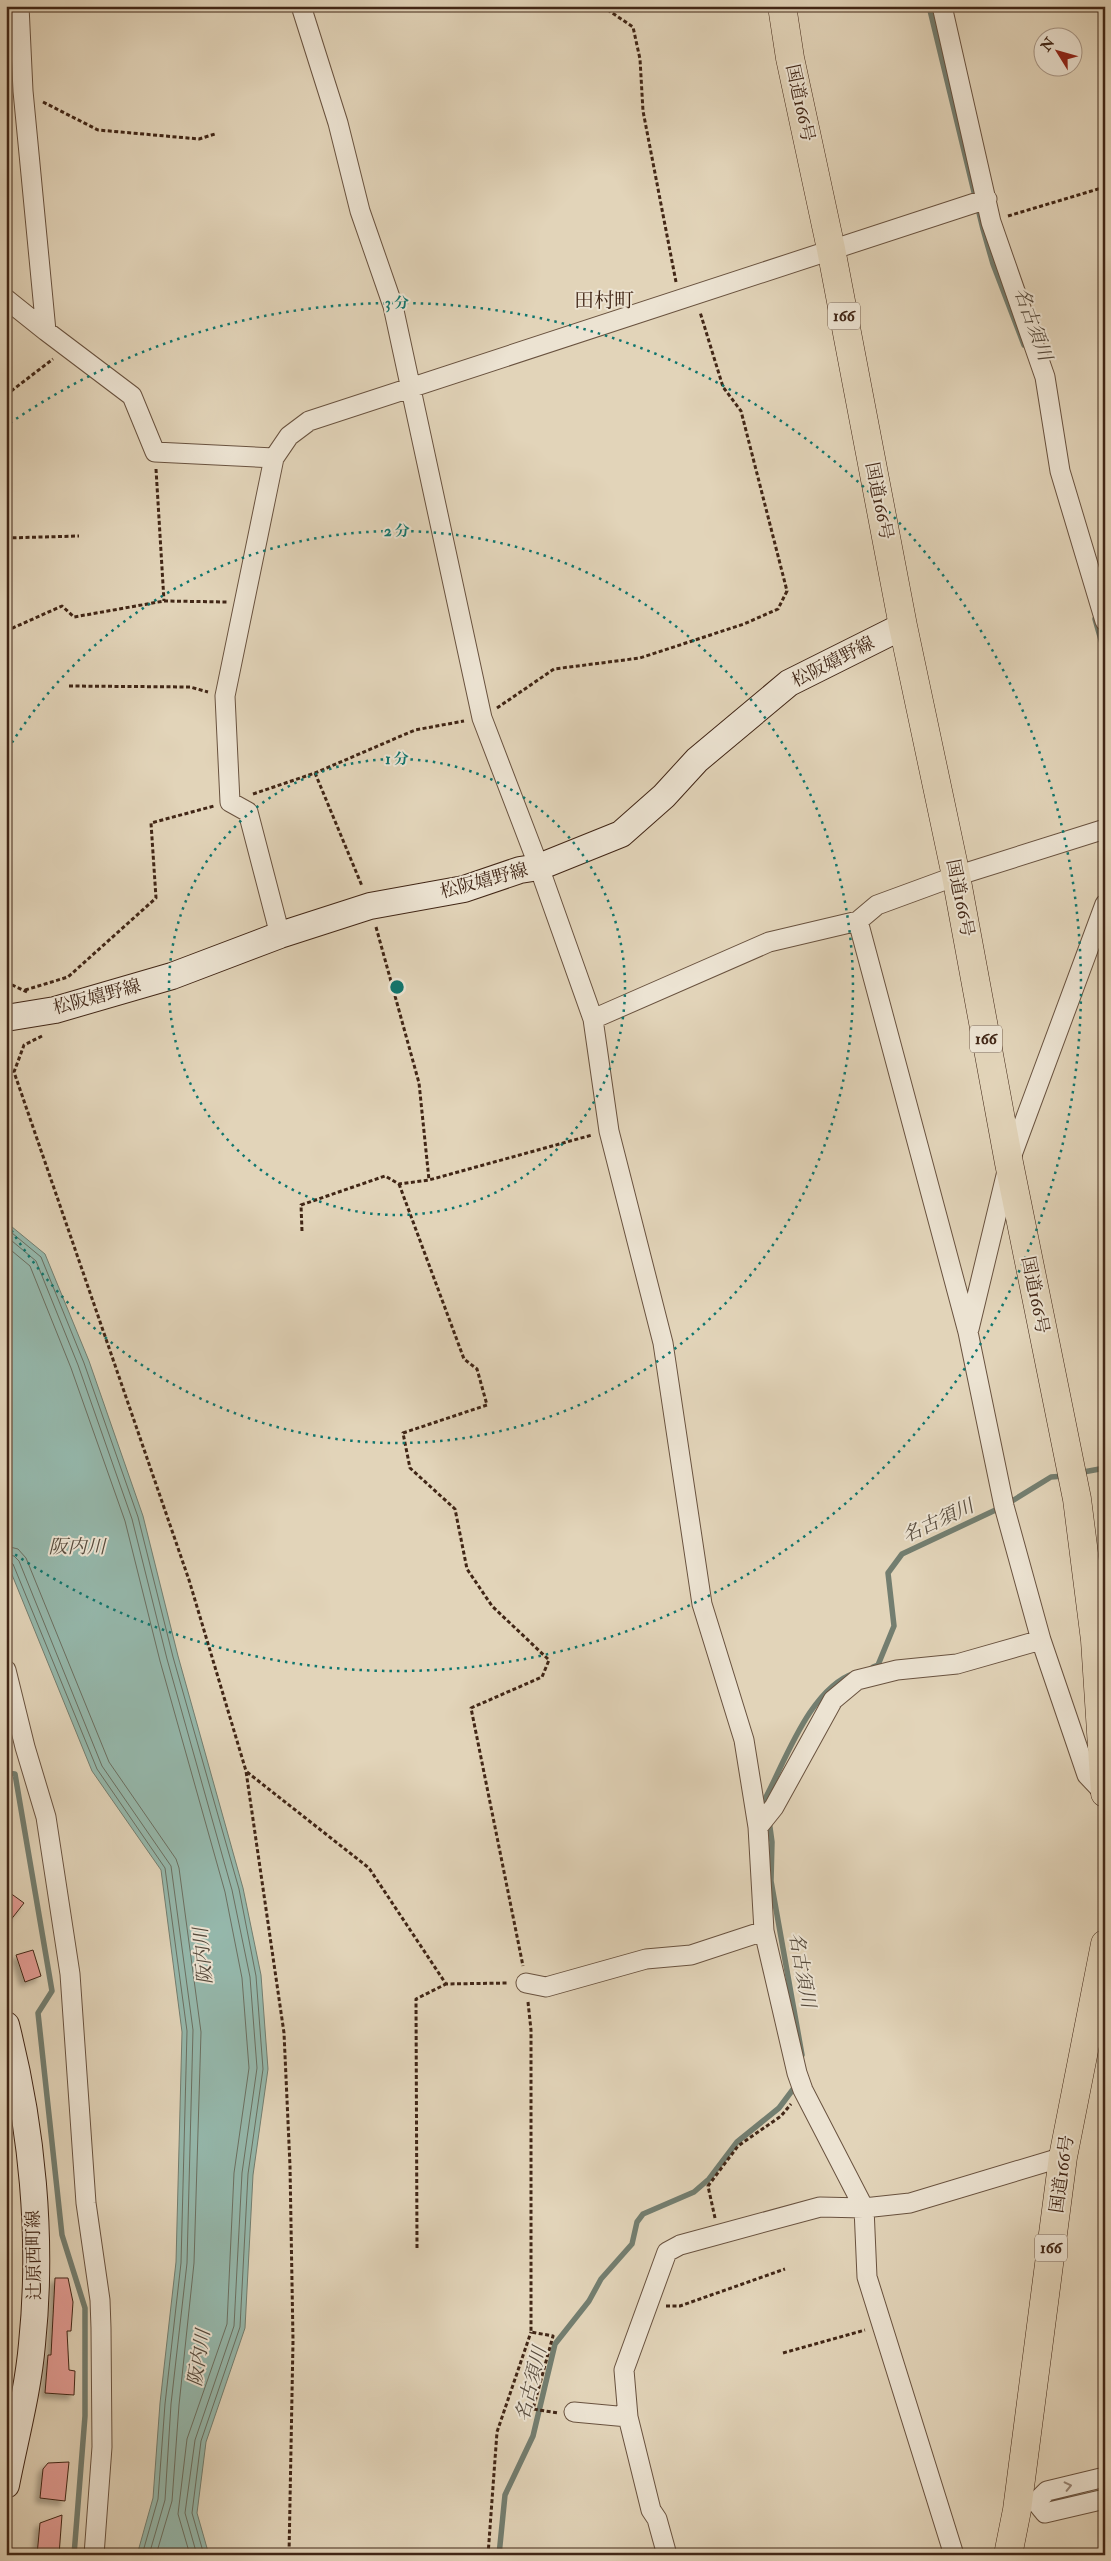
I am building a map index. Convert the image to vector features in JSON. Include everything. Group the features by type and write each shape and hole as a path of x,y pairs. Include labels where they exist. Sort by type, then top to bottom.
{"highway":[{"name":"国道166号","path":"782,6 790,58 831,249 903,626 956,876 1008,1162 1077,1499 1095,1640 1105,1794"},
{"name":"国道166号","path":"1008,2555 1017,2510 1063,2157 1105,1944"}],"main road":[{"name":"松阪嬉野線","path":"6,1018 51,1022 280,934 370,906 464,889 520,870 539,867 621,834 664,796 697,760 789,682 903,626"},
{"name":"辻原西町線","path":"6,2025 19,2081 29,2150 37,2266 32,2346 6,2485"}],"street":[{"path":"18,6 23,91 46,331"},
{"path":"301,6 338,123 360,211 393,306 482,718 539,867 593,1019 609,1131 663,1343 702,1604 744,1740 758,1827 764,1932 801,2083 864,2208 867,2277 954,2555"},
{"path":"942,6 980,202 991,222 1046,377 1060,471 1105,622"},
{"path":"280,934 248,812 230,802 225,696 274,458 290,436 309,421 411,389 831,249 980,202"},
{"path":"6,299 67,348 132,396 155,452 274,458"},
{"path":"593,1019 769,942 858,921 877,905 956,876 1105,829"},
{"path":"968,1332 1008,1162 1105,904"},
{"path":"858,921 968,1332 1004,1506 1040,1640 1087,1775 1105,1794"},
{"path":"758,1827 774,1807 833,1700 857,1680 897,1670 957,1664 1040,1640"},
{"path":"6,1670 25,1747 46,1817 70,1974 86,2203 101,2328 102,2447 94,2555"},
{"path":"526,1983 546,1987 646,1959 692,1954 764,1932"},
{"path":"667,2555 658,2520 651,2510 628,2417 624,2370 667,2252 680,2245 820,2207 864,2208 910,2203 1063,2157"},
{"path":"574,2412 628,2417"},
{"path":"1105,2477 1047,2491 1036,2502 1045,2513 1105,2500"}],"path":[{"path":"24,990 68,977 156,898 151,824 230,802 315,773 415,730 482,718 554,669 640,658 744,624 778,609 787,592 741,411 723,387 687,297 643,111 640,59 633,27 602,6"},
{"path":"23,91 98,130 198,139 215,134"},
{"path":"991,222 1105,187"},
{"path":"6,395 67,348"},
{"path":"155,452 164,601"},
{"path":"6,538 11,536 79,536"},
{"path":"6,631 62,606 74,617 164,601 244,602"},
{"path":"69,686 190,687 225,696"},
{"path":"315,773 370,906 419,1083 429,1180"},
{"path":"51,1022 24,1045 14,1072 189,1580 246,1772 284,2033 290,2166 293,2341 289,2555"},
{"path":"302,1230 301,1205 385,1176 399,1184 429,1180 609,1131"},
{"path":"399,1184 464,1359 477,1369 487,1405 403,1433 410,1468 455,1508 467,1569 492,1606 549,1660 542,1677 471,1708 526,1983 531,2030 530,2332 497,2432 488,2555"},
{"path":"246,1772 369,1868 446,1984"},
{"path":"417,2248 416,1999 446,1984 526,1983"},
{"path":"719,2234 708,2186 738,2146 781,2116 801,2083"},
{"path":"648,2306 680,2306 785,2269"},
{"path":"783,2353 882,2325"},
{"path":"530,2332 553,2336 533,2409 545,2410"}],"water":[{"name":"阪内川","path":"6,1222 45,1254 89,1361 143,1516 178,1656 243,1888 261,1975 268,2069 253,2175 245,2328 206,2442 197,2513 209,2555 137,2555 153,2498 160,2403 176,2262 182,2032 161,1870 92,1771 6,1560"}],"building":[{"path":"6,1890 24,1903 6,1926"},
{"path":"33,1950 41,1976 25,1982 16,1955"},
{"path":"55,2278 68,2278 73,2302 71,2331 67,2331 69,2370 75,2371 74,2395 45,2393 48,2355 51,2355"},
{"path":"69,2462 65,2501 40,2498 43,2469 48,2463"},
{"path":"62,2515 59,2555 37,2555 40,2523"}],"waterway":[{"name":"名古須川","path":"929,6 983,229 993,264 1024,345"},
{"name":"名古須川","path":"1095,619 1105,654"},
{"name":"名古須川","path":"1078,1473 1105,1468"},
{"name":"名古須川","path":"873,1667 878,1665 894,1626 888,1573 902,1554 1004,1506 1051,1477 1064,1476"},
{"name":"名古須川","path":"767,1808 766,1797 801,1726 825,1693 839,1681 855,1673"},
{"path":"6,1773 15,1774 52,1991 38,2013 62,2235 85,2308 85,2416 74,2555"},
{"name":"名古須川","path":"769,1820 772,1842 771,1881 802,2055"},
{"name":"名古須川","path":"499,2555 505,2495 533,2436 555,2344 589,2301 601,2279 632,2244 637,2222 643,2214 694,2192 709,2179 737,2142 779,2108 797,2084"}],"district":[{"name":"田村町","path":"604,300"}]}
